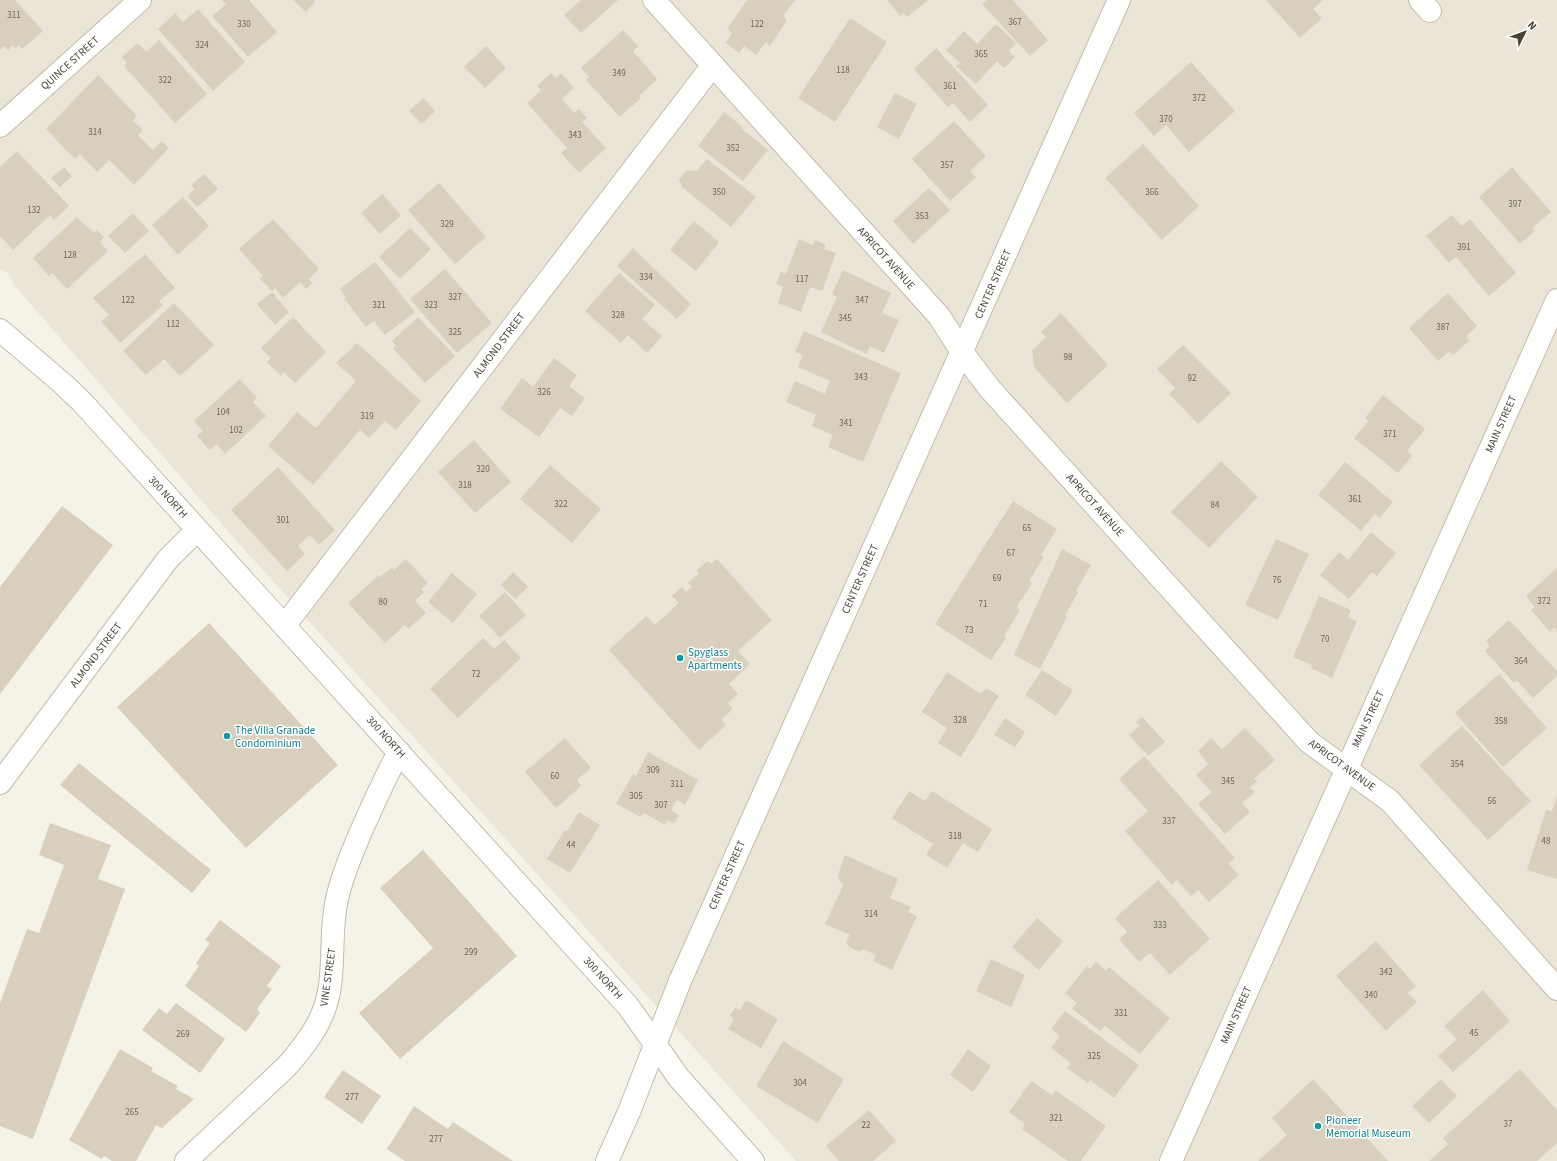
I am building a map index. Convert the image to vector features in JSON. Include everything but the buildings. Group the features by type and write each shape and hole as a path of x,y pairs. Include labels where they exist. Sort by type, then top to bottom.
{"street":[{"name":"QUINCE STREET","path":"0,126 140,0"},
{"name":"APRICOT AVENUE","path":"654,0 939,316 962,352 990,389 1309,742 1390,801 1557,989"},
{"name":"CENTER STREET","path":"607,1161 629,1112 680,981 1119,0"},
{"name":"ALMOND STREET","path":"285,625 713,65"},
{"name":"MAIN STREET","path":"1171,1161 1345,769 1557,300"},
{"name":"300 NORTH","path":"0,330 82,402 285,625 628,1006 679,1078 753,1161"},
{"name":"ALMOND STREET","path":"0,783 168,559 197,530"},
{"name":"VINE STREET","path":"186,1161 287,1066 304,1045 320,1018 328,993 336,903 343,879 349,860 385,778 399,752"}],"shaded area":[{"path":"0,0 1557,0 1557,1161 796,1161 233,537 14,285 9,274 0,269"}],"place":[{"name":"Spyglass Apartments","path":"680,658"},
{"name":"The Villa Granade Condominium","path":"227,736"},
{"name":"Pioneer Memorial Museum","path":"1318,1126"}]}
